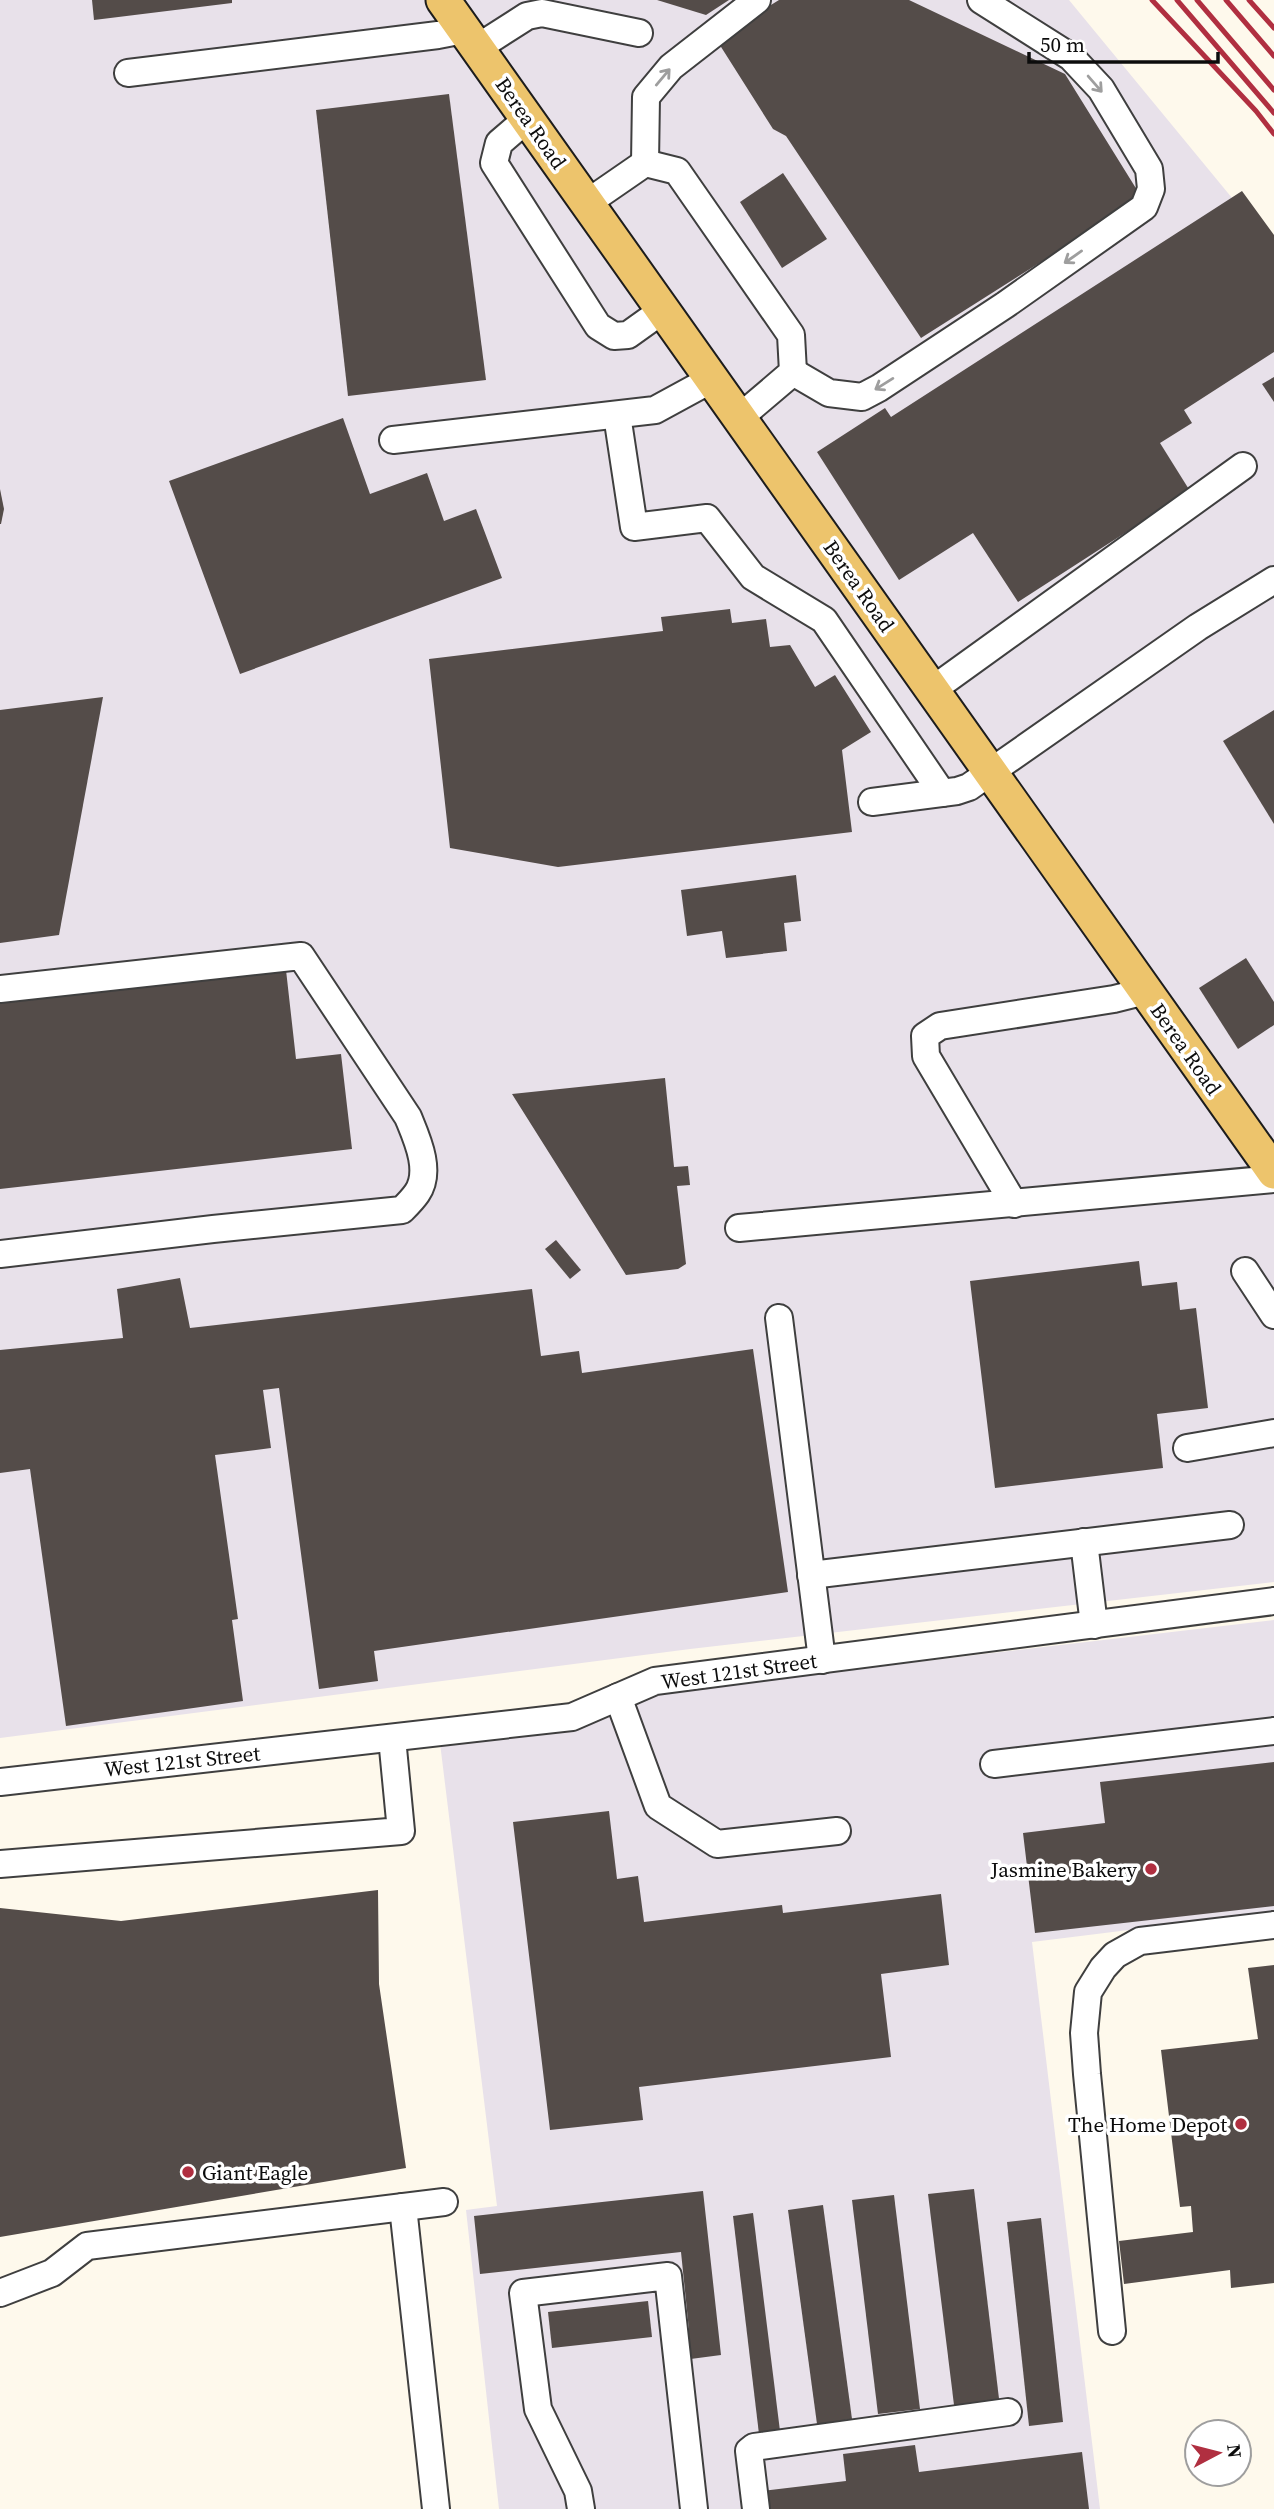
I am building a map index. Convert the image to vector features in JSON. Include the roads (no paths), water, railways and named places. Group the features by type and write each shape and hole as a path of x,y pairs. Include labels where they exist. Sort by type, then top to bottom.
{"main road":[{"name":"Berea Road","path":"443,0 1274,1172"}],"street":[{"path":"645,163 646,97 671,67 757,0"},
{"path":"793,372 829,393 862,397 1005,305 1144,207 1151,189 1149,169 1101,89 1071,57 981,0"},
{"path":"128,73 425,37 471,39 527,16 542,13 639,33"},
{"path":"527,119 499,143 494,163 598,326 614,336 628,335 663,310"},
{"path":"587,203 645,163 677,171 792,335 793,372"},
{"path":"739,418 793,372"},
{"path":"393,440 655,410 712,379"},
{"path":"617,415 634,527 707,518 753,577 824,620 942,793"},
{"path":"932,690 1243,466"},
{"path":"872,802 969,787 1198,627 1274,580"},
{"path":"0,989 300,956 408,1117 419,1144 424,1170 419,1191 402,1210 0,1254"},
{"path":"1014,1204 926,1056 925,1036 940,1026 1114,999 1146,991"},
{"path":"739,1228 1274,1179"},
{"path":"1245,1271 1274,1315"},
{"path":"779,1318 822,1660"},
{"path":"1187,1448 1274,1433"},
{"path":"811,1575 1230,1525"},
{"path":"1084,1542 1094,1625"},
{"name":"West 121st Street","path":"0,1782 572,1717 655,1681 1274,1601"},
{"path":"618,1697 657,1806 717,1844 838,1831"},
{"path":"994,1764 1274,1731"},
{"path":"0,1864 401,1831 392,1738"},
{"path":"1112,2331 1085,2047 1088,1993 1103,1968 1115,1955 1140,1941 1274,1925"},
{"path":"0,2293 52,2273 87,2246 444,2202"},
{"path":"403,2207 436,2509"},
{"path":"581,2509 578,2491 538,2409 523,2293 668,2276 694,2509"},
{"path":"756,2509 749,2452 754,2446 1008,2412"}],"railway":[{"path":"1152,0 1256,111 1274,134"},
{"path":"1177,0 1274,113"},
{"path":"1197,0 1274,90"},
{"path":"1226,0 1274,56"},
{"path":"1249,0 1274,28"}],"place":[{"name":"Jasmine Bakery","path":"1151,1869"},
{"name":"The Home Depot","path":"1241,2124"},
{"name":"Giant Eagle","path":"188,2172"}]}
